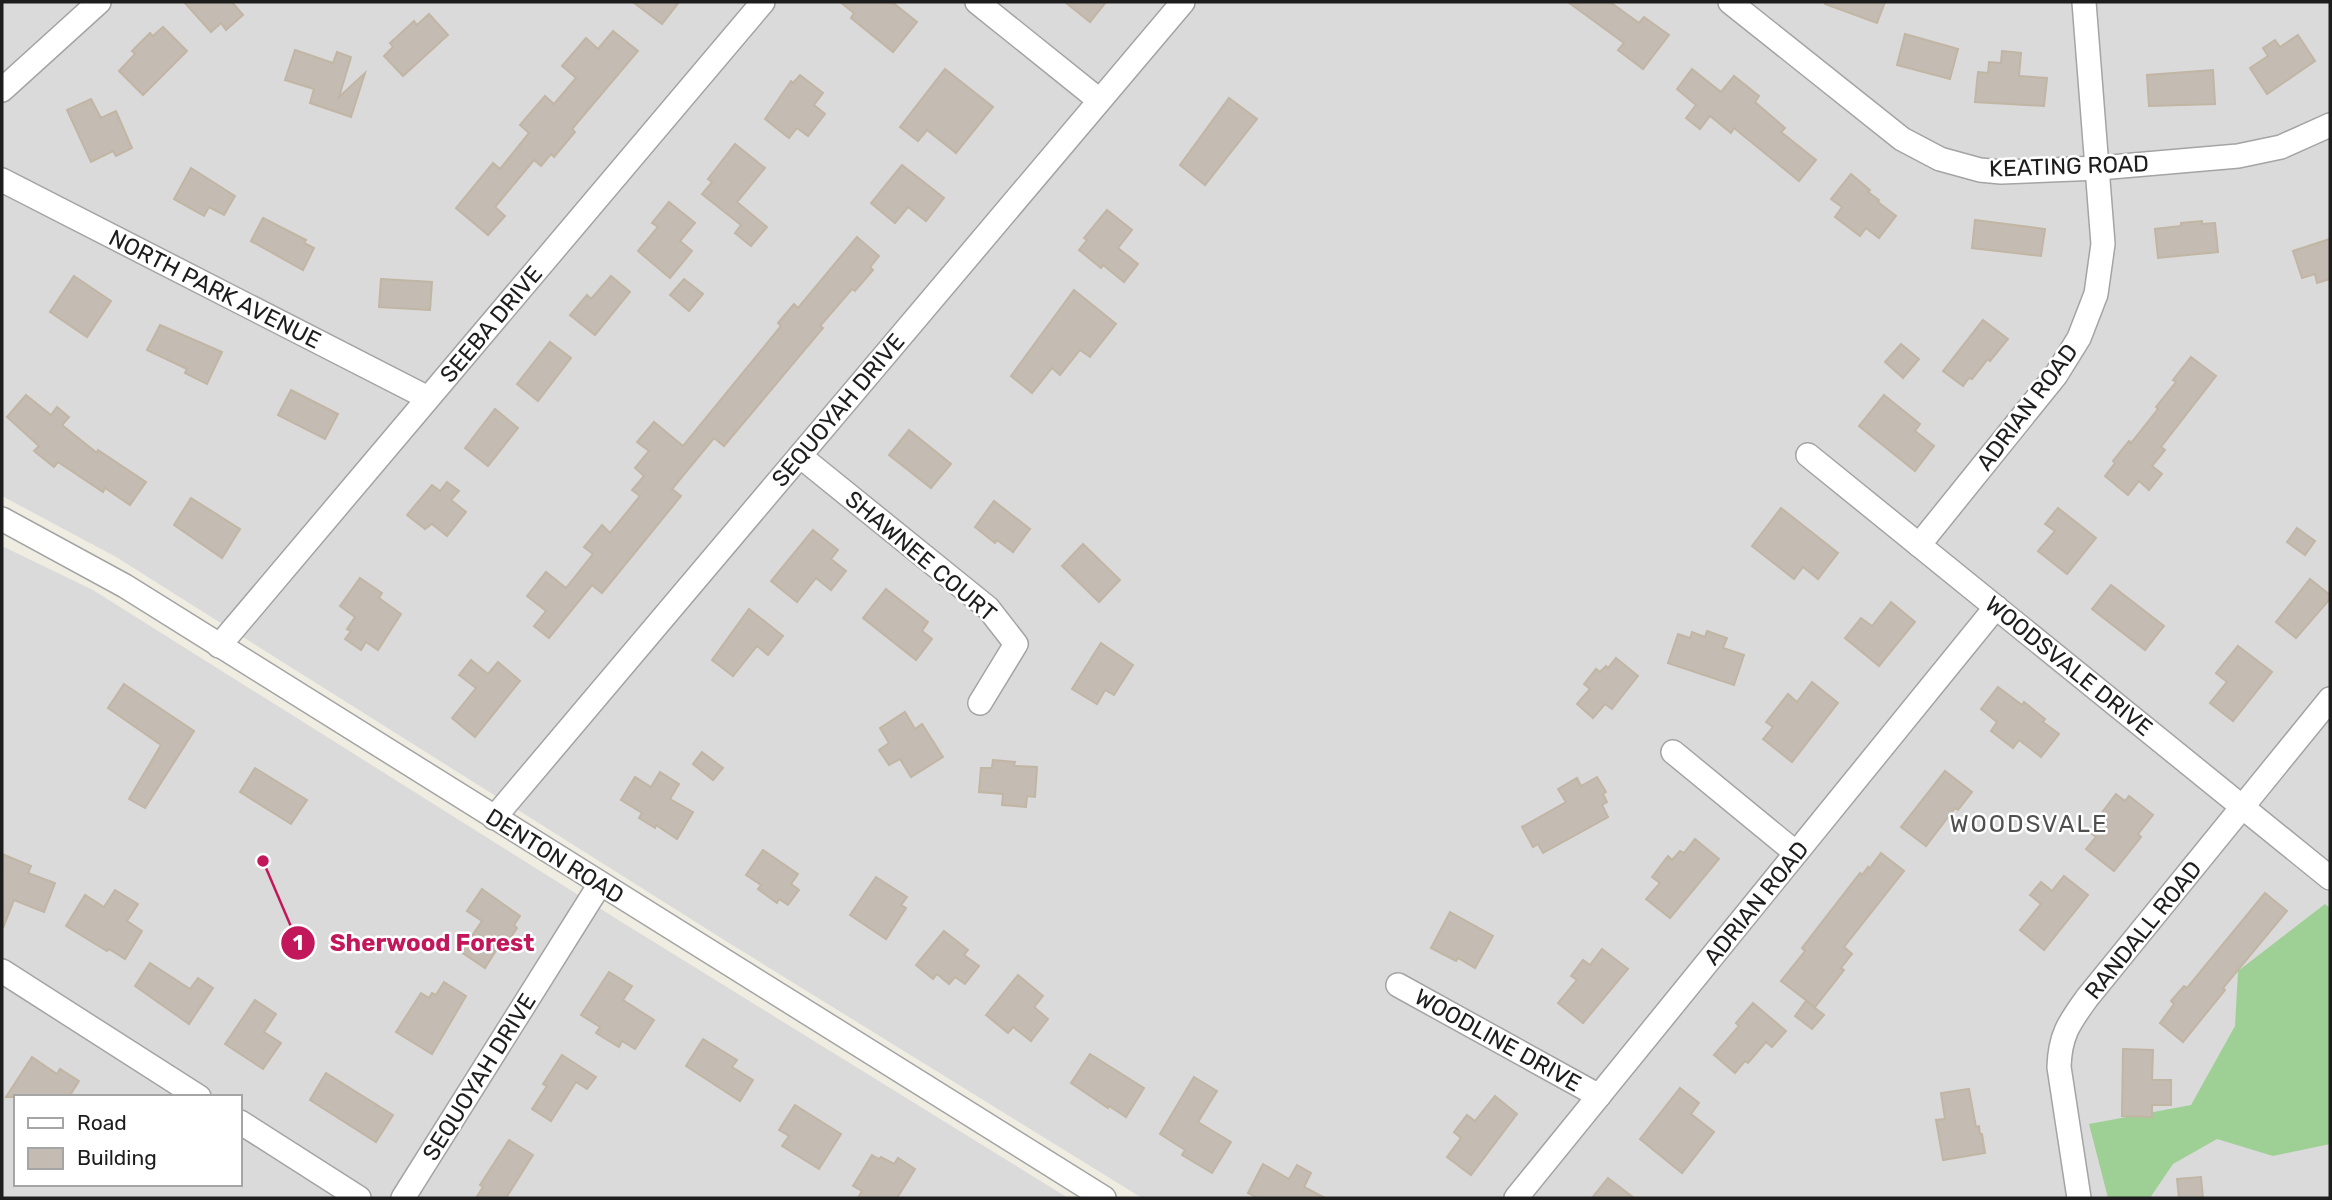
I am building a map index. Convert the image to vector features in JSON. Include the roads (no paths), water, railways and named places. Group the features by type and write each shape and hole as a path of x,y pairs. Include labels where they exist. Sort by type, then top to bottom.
{"street":[{"path":"2,90 99,2"},
{"name":"SEEBA DRIVE","path":"219,646 763,2"},
{"path":"977,2 1099,100"},
{"name":"SEQUOYAH DRIVE","path":"494,818 1182,2"},
{"name":"KEATING ROAD","path":"1730,2 1902,139 1940,159 1980,170 2001,172 2099,168 2259,153 2301,140 2330,125"},
{"name":"ADRIAN ROAD","path":"1919,545 2056,375 2079,338 2096,294 2103,244 2084,2"},
{"name":"NORTH PARK AVENUE","path":"2,180 428,398"},
{"name":"WOODSVALE DRIVE","path":"1808,455 2330,878"},
{"name":"SHAWNEE COURT","path":"800,456 988,608 1016,644 980,703"},
{"name":"DENTON ROAD","path":"2,519 125,586 1104,1198"},
{"name":"ADRIAN ROAD","path":"1516,1198 1996,607"},
{"name":"RANDALL ROAD","path":"2079,1198 2059,1067 2059,1049 2063,1033 2087,998 2330,699"},
{"path":"1673,752 1796,853"},
{"name":"SEQUOYAH DRIVE","path":"402,1198 600,884"},
{"path":"2,971 197,1095"},
{"name":"WOODLINE DRIVE","path":"1398,985 1599,1096"},
{"path":"242,1123 359,1198"}],"place":[{"name":"Sherwood Forest","path":"263,861"}],"district":[{"name":"WOODSVALE","path":"2029,824"}]}
